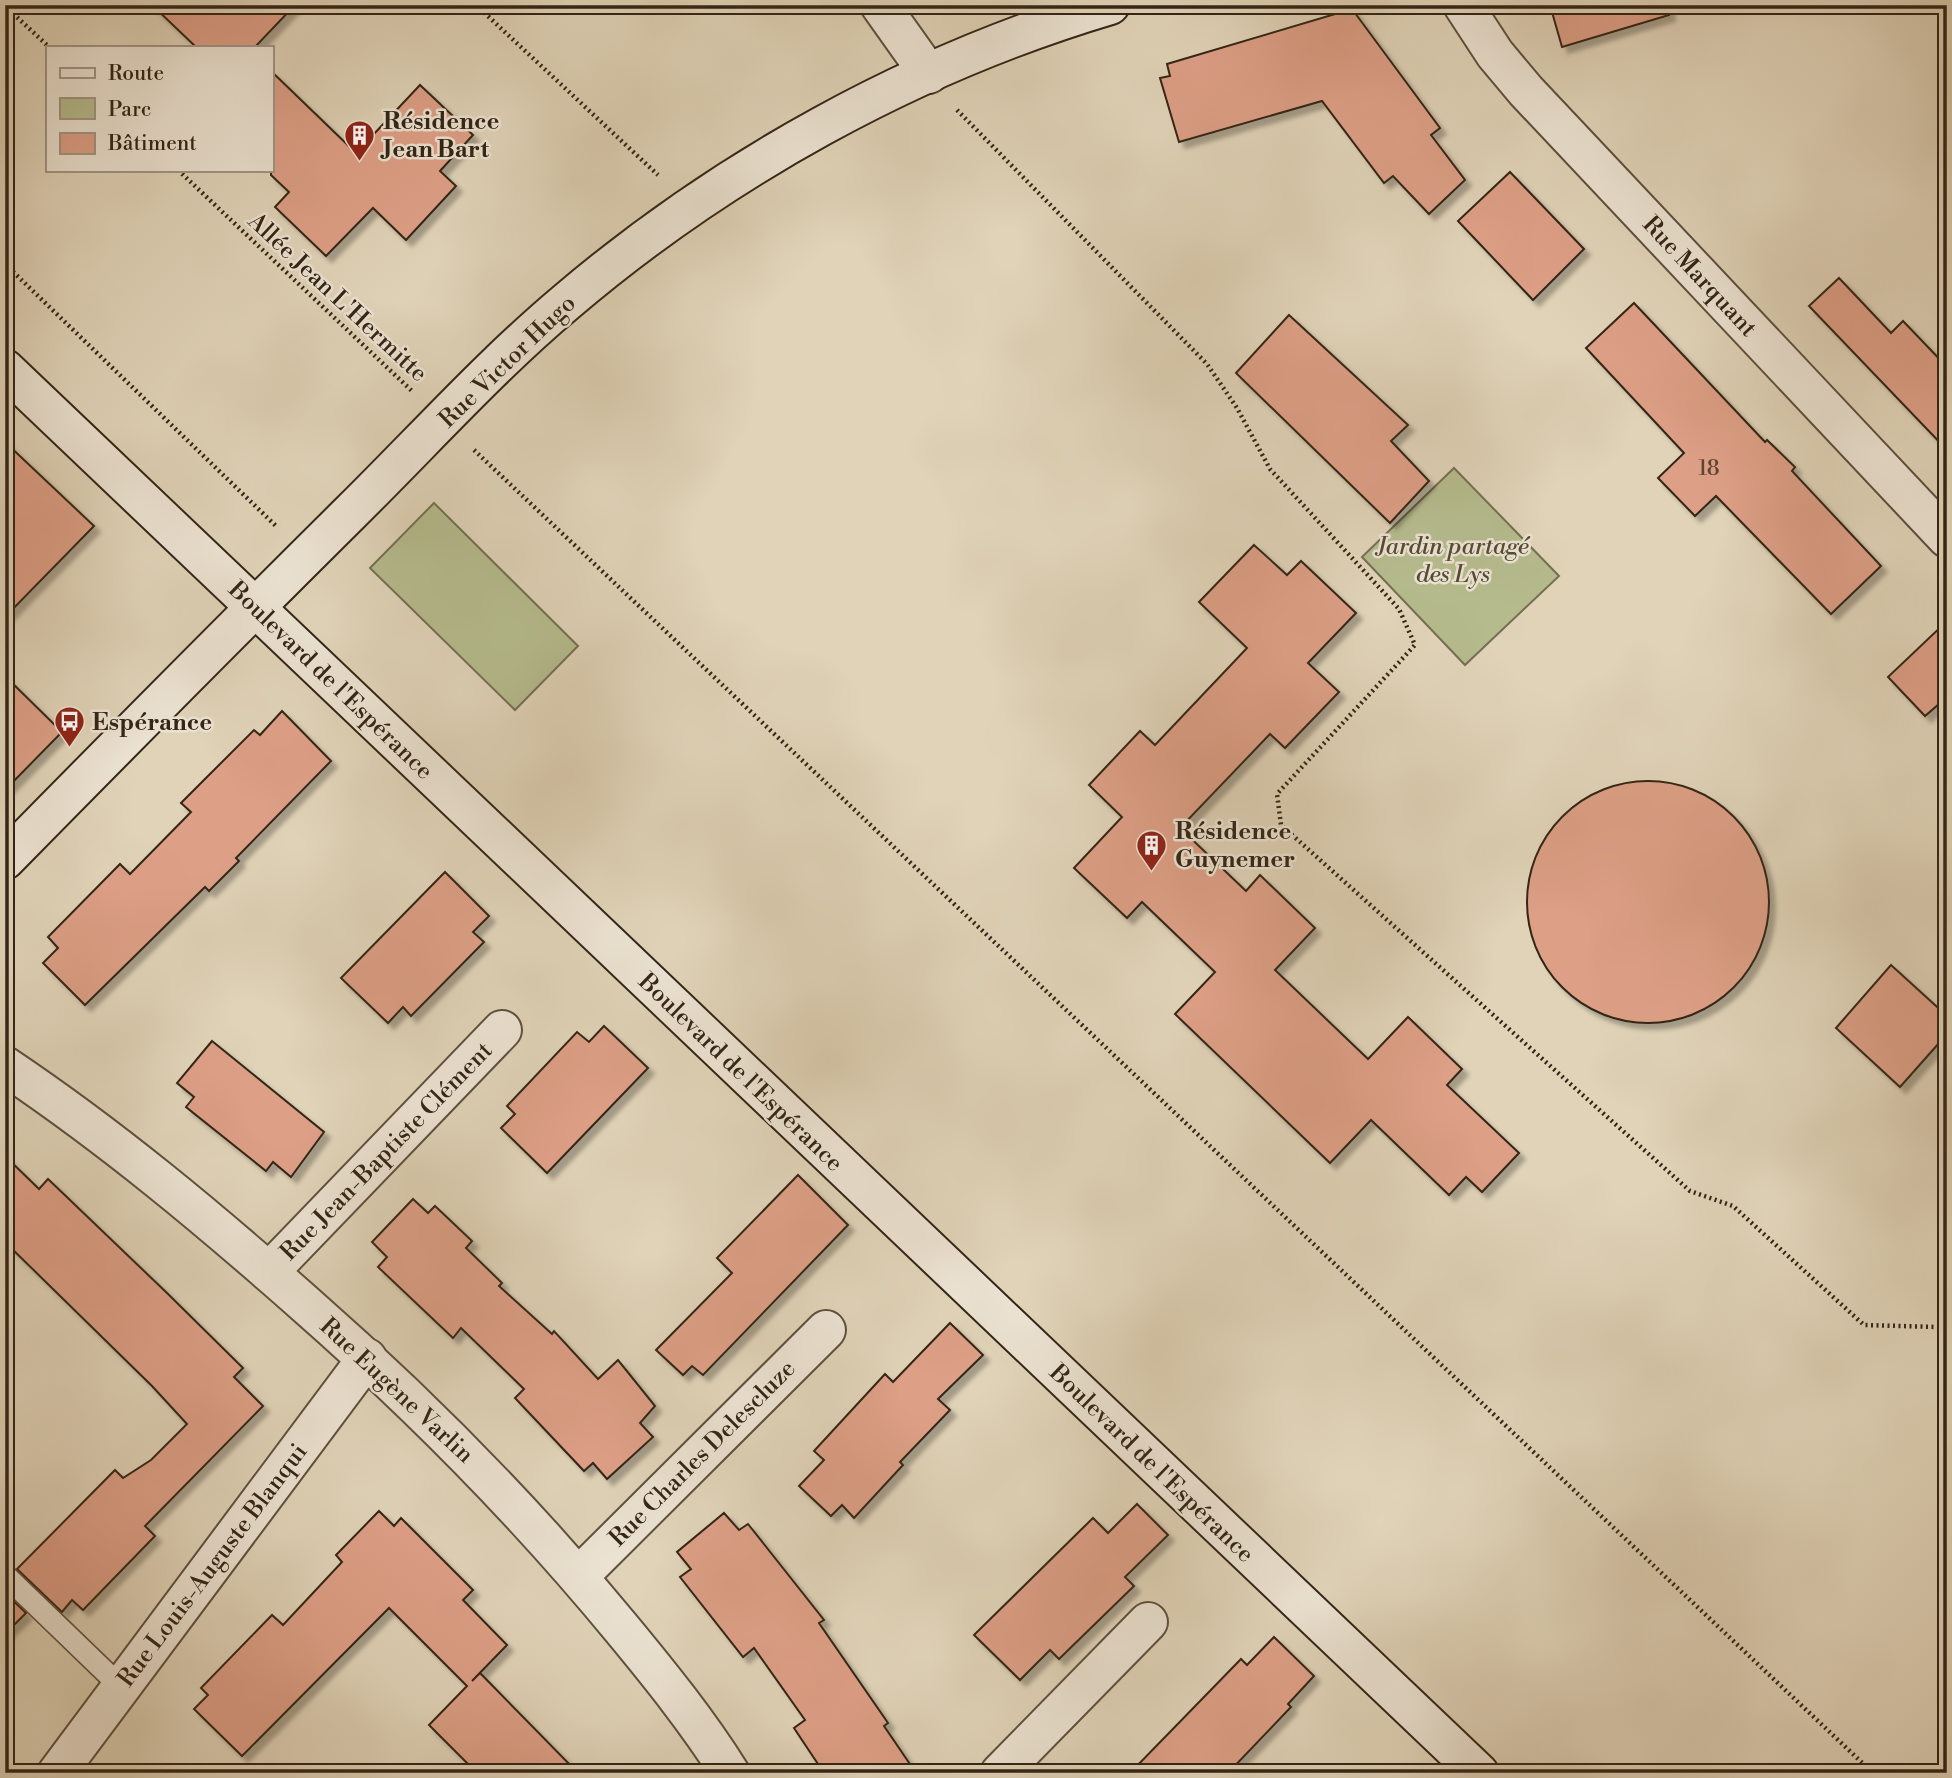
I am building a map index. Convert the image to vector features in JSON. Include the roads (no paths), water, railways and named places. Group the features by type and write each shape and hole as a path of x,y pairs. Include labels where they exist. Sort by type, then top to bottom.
{"street":[{"path":"880,5 929,74"},
{"name":"Rue Victor Hugo","path":"5,860 255,607 564,303 692,207 820,129 929,74 1026,31 1110,5"},
{"name":"Rue Marquant","path":"1463,5 1495,54 1526,91 1947,538"},
{"name":"Boulevard de l'Espérance","path":"5,369 1479,1773"},
{"name":"Rue Jean-Baptiste Clément","path":"269,1272 502,1030"},
{"name":"Rue Eugène Varlin","path":"5,1066 103,1135 269,1272 367,1358 458,1446 579,1576 674,1695 730,1773"},
{"name":"Rue Charles Delescluze","path":"579,1576 826,1330"},
{"name":"Rue Louis-Auguste Blanqui","path":"57,1773 367,1358"},
{"path":"1000,1773 1148,1622"}],"lane":[{"path":"5,1574 121,1687"}],"place":[{"name":"Résidence Jean Bart","path":"360,162"},
{"name":"Espérance","path":"69,749"},
{"name":"Résidence Guynemer","path":"1152,872"}],"park label":[{"name":"Jardin partagé des Lys","path":"1453,560"}]}
